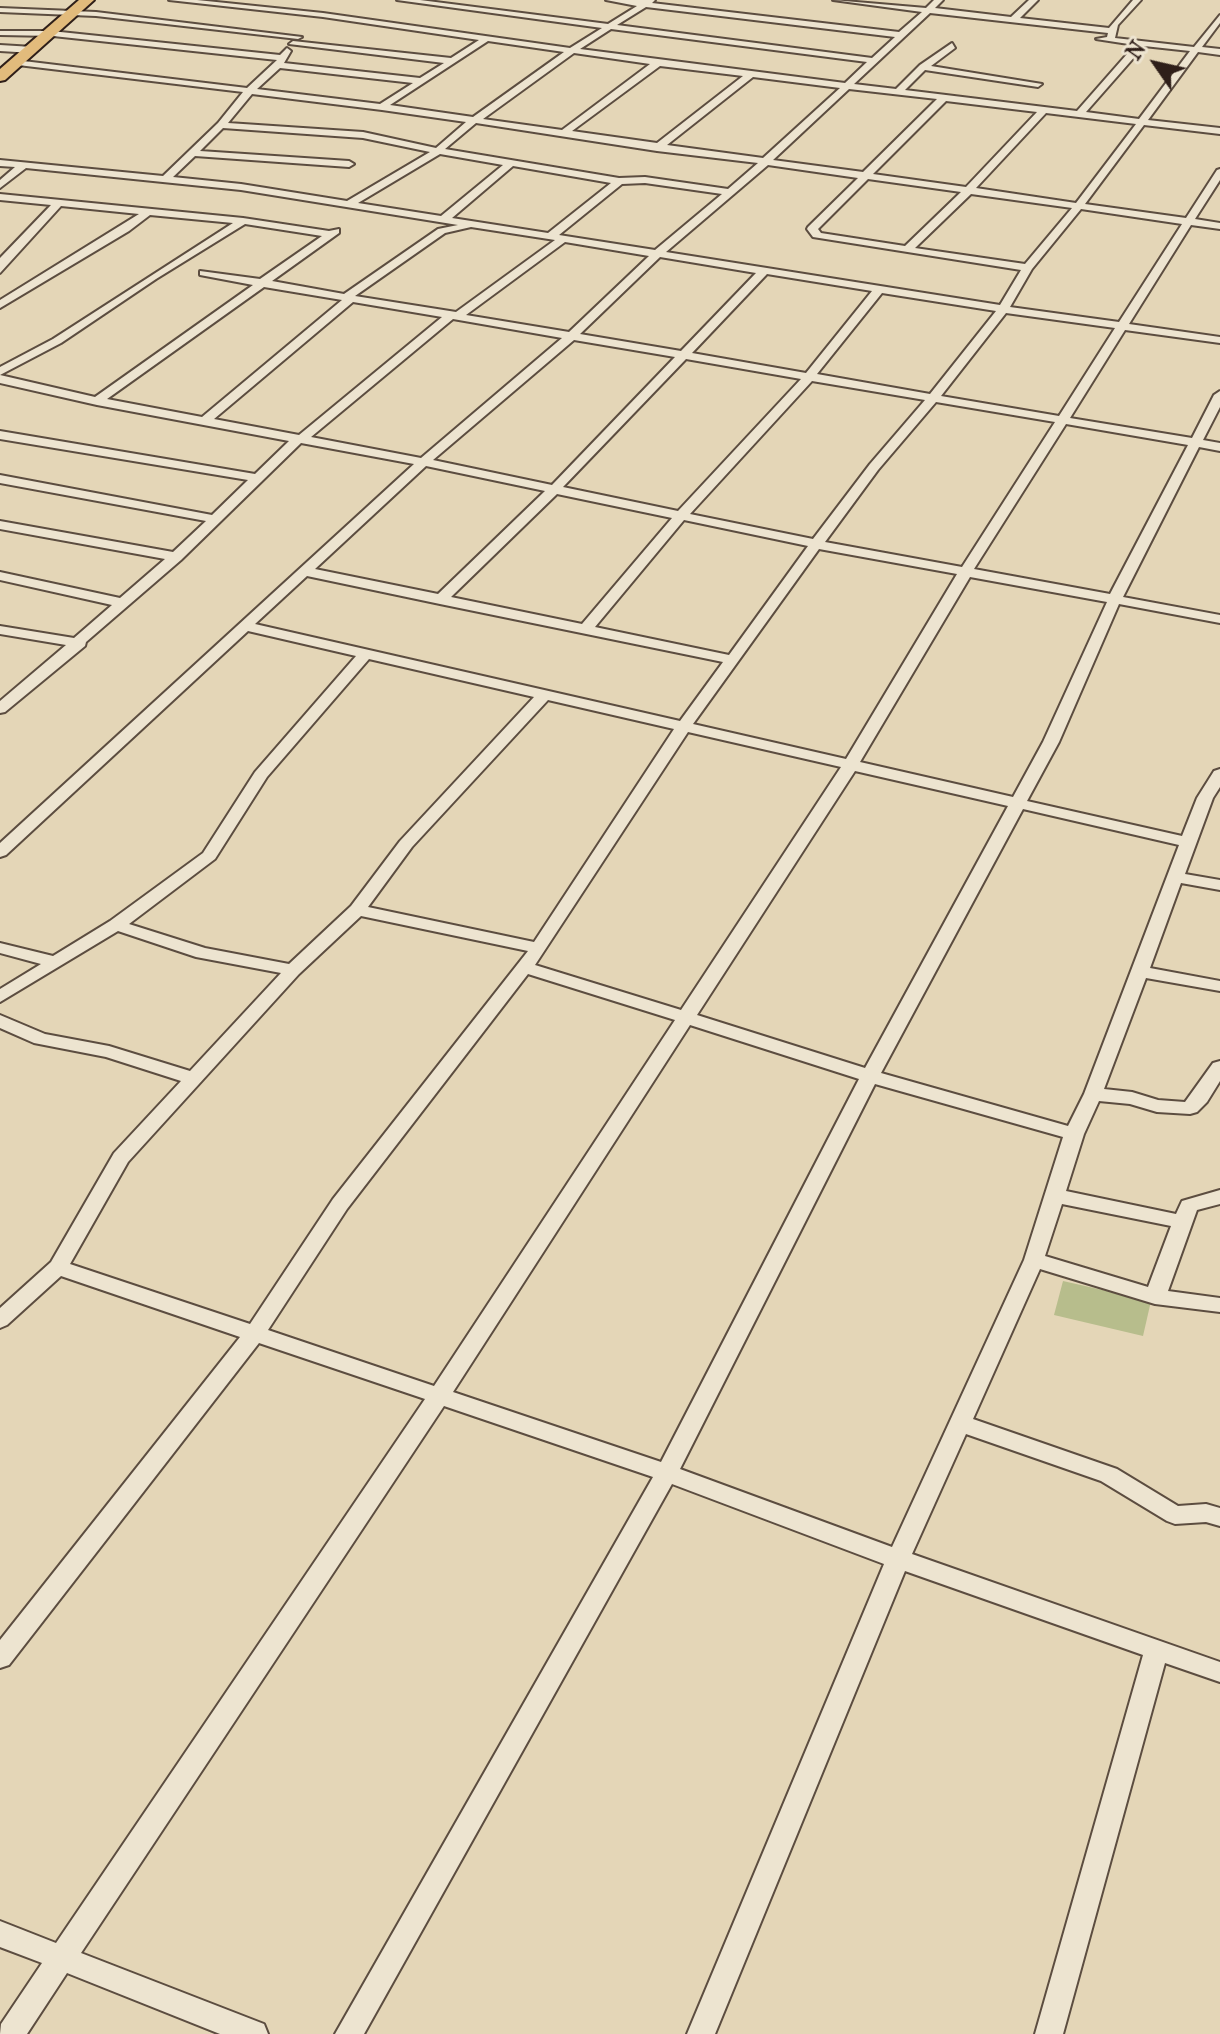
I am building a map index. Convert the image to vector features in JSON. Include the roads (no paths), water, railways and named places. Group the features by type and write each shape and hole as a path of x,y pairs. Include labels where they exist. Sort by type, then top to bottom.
{"main road":[{"path":"6,70 33,50 87,0"}],"street":[{"path":"173,0 323,15 750,75 847,84 1220,131"},
{"path":"401,0 872,60"},
{"path":"610,0 648,2 900,35"},
{"path":"837,0 1014,19 1034,0"},
{"path":"0,852 423,462 570,337 657,254 764,163 939,0"},
{"path":"1112,36 1119,18 1137,0"},
{"path":"349,204 438,151 473,121 573,50 648,2"},
{"path":"0,10 75,12 453,61"},
{"path":"315,22 323,15"},
{"path":"0,1658 255,1333 340,1204 539,948 684,726 816,544 874,467 1003,309 1028,268 1078,207 1220,17"},
{"path":"1014,19 1017,26 1024,28 1112,36 1141,44 1220,52"},
{"path":"165,180 221,125 307,29"},
{"path":"0,33 50,34 420,81"},
{"path":"382,107 489,37"},
{"path":"1080,113 1141,44"},
{"path":"899,91 923,67 952,46"},
{"path":"0,48 33,50"},
{"path":"562,134 658,63"},
{"path":"923,67 1038,84"},
{"path":"6,70 249,91 382,107 1220,226"},
{"path":"657,148 750,75"},
{"path":"945,97 812,229 817,235 830,238 1028,268"},
{"path":"908,249 968,191 1045,108"},
{"path":"221,125 363,135 510,164 619,181 645,180 730,192"},
{"path":"190,153 349,164"},
{"path":"0,163 241,187 1003,309 1220,340"},
{"path":"444,219 510,164"},
{"path":"0,185 23,166"},
{"path":"11,2034 440,1394 852,763 965,573 1220,172"},
{"path":"550,237 619,181"},
{"path":"0,197 335,231 97,401"},
{"path":"0,270 4,260 59,202"},
{"path":"0,305 125,229 149,211"},
{"path":"0,372 57,341 243,221"},
{"path":"205,421 348,298 442,231 474,225"},
{"path":"0,709 176,557 300,439 455,315 563,239"},
{"path":"440,600 553,491 764,271"},
{"path":"204,273 1220,447"},
{"path":"586,628 681,516 809,377 880,289"},
{"path":"0,379 97,401 423,462 816,544 1220,619"},
{"path":"0,396 18,382"},
{"path":"349,2034 667,1473 870,1076 1051,742 1114,601 1220,395"},
{"path":"0,435 256,478"},
{"path":"0,479 215,519"},
{"path":"0,525 176,557"},
{"path":"305,571 734,660"},
{"path":"0,576 124,603"},
{"path":"245,626 1187,842"},
{"path":"0,630 80,643"},
{"path":"0,997 116,925 209,856 261,775 364,655"},
{"path":"0,1320 58,1267 121,1158 293,970 357,910 406,844 545,694"},
{"path":"701,2034 898,1559 1034,1260 1074,1134 1093,1094 1187,842 1212,800 1220,774"},
{"path":"1175,877 1220,885"},
{"path":"357,910 539,948"},
{"path":"116,925 202,953 293,970"},
{"path":"0,948 55,962"},
{"path":"525,967 870,1076 1074,1134"},
{"path":"1139,971 1220,986"},
{"path":"0,1021 40,1039 109,1052 192,1078"},
{"path":"1093,1094 1132,1098 1157,1106 1190,1108 1220,1067"},
{"path":"1056,1196 1183,1222"},
{"path":"1155,1297 1189,1206 1220,1197"},
{"path":"1034,1260 1155,1297 1220,1305"},
{"path":"58,1267 667,1473 898,1559 1220,1672"},
{"path":"960,1423 1109,1475 1175,1515 1206,1513 1220,1517"},
{"path":"1049,2034 1156,1651"},
{"path":"0,1934 254,2034"}]}
